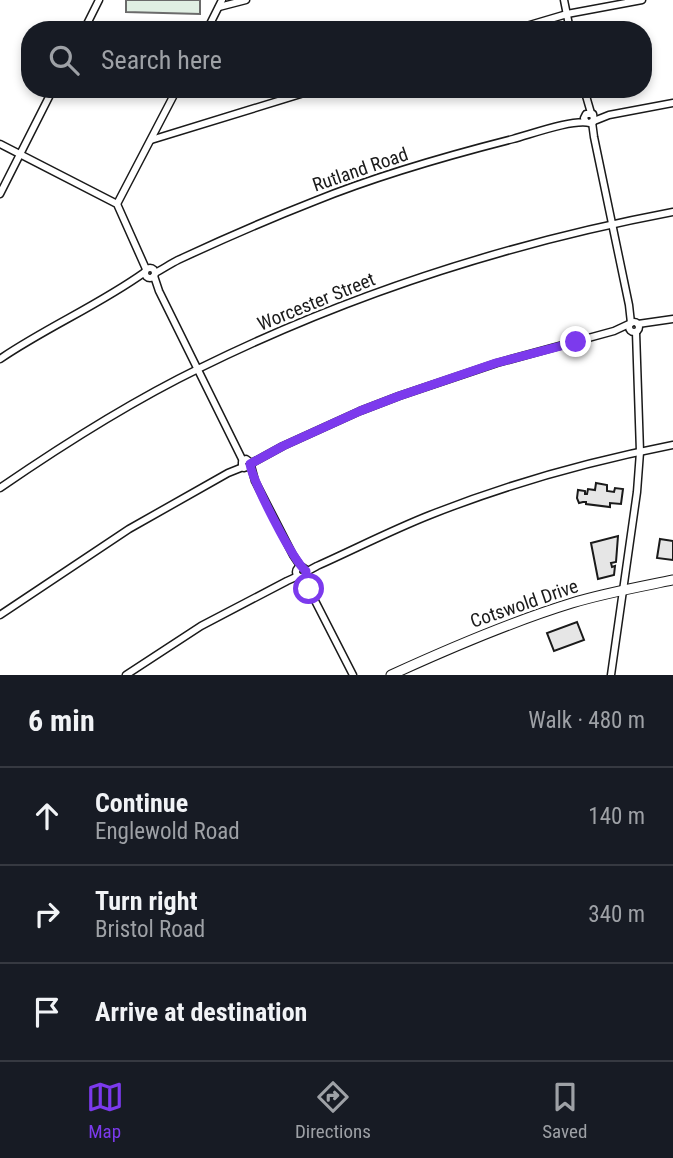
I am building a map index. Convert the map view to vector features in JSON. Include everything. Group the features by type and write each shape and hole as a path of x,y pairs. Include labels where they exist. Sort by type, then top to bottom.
{"main road":[{"name":"Cotswold Drive","path":"391,675 511,624 574,602 673,580"}],"street":[{"path":"88,21 99,0"},
{"path":"211,21 220,3 246,0"},
{"path":"564,0 568,21"},
{"path":"543,21 642,0"},
{"path":"0,194 48,98"},
{"path":"117,204 172,98"},
{"path":"151,140 288,98"},
{"path":"586,98 629,305 633,310 637,352 640,452 637,492 611,675"},
{"name":"Rutland Road","path":"0,359 150,273 316,200 423,163 589,118 673,103"},
{"path":"0,144 117,204 353,675"},
{"name":"Worcester Street","path":"0,488 77,437 198,369 354,301 507,250 673,212"},
{"path":"0,615 129,529 246,463 360,411 496,363 614,331 650,326 673,319"},
{"path":"126,675 201,626 302,572 405,526 531,481 673,445"}],"green space":[{"path":"126,0 200,0 200,14 126,12"}],"building":[{"path":"596,483 607,485 607,491 623,489 621,504 610,503 610,507 579,503 578,490 587,494 588,489 595,490"},
{"path":"618,536 616,562 611,563 612,567 615,566 614,575 598,579 591,543"},
{"path":"660,539 673,541 673,560 657,558"},
{"path":"577,622 584,640 554,651 547,633"}],"route":[{"path":"309,589 306,571 293,555 255,481 250,464 283,446 399,396 496,363 576,342"}]}
